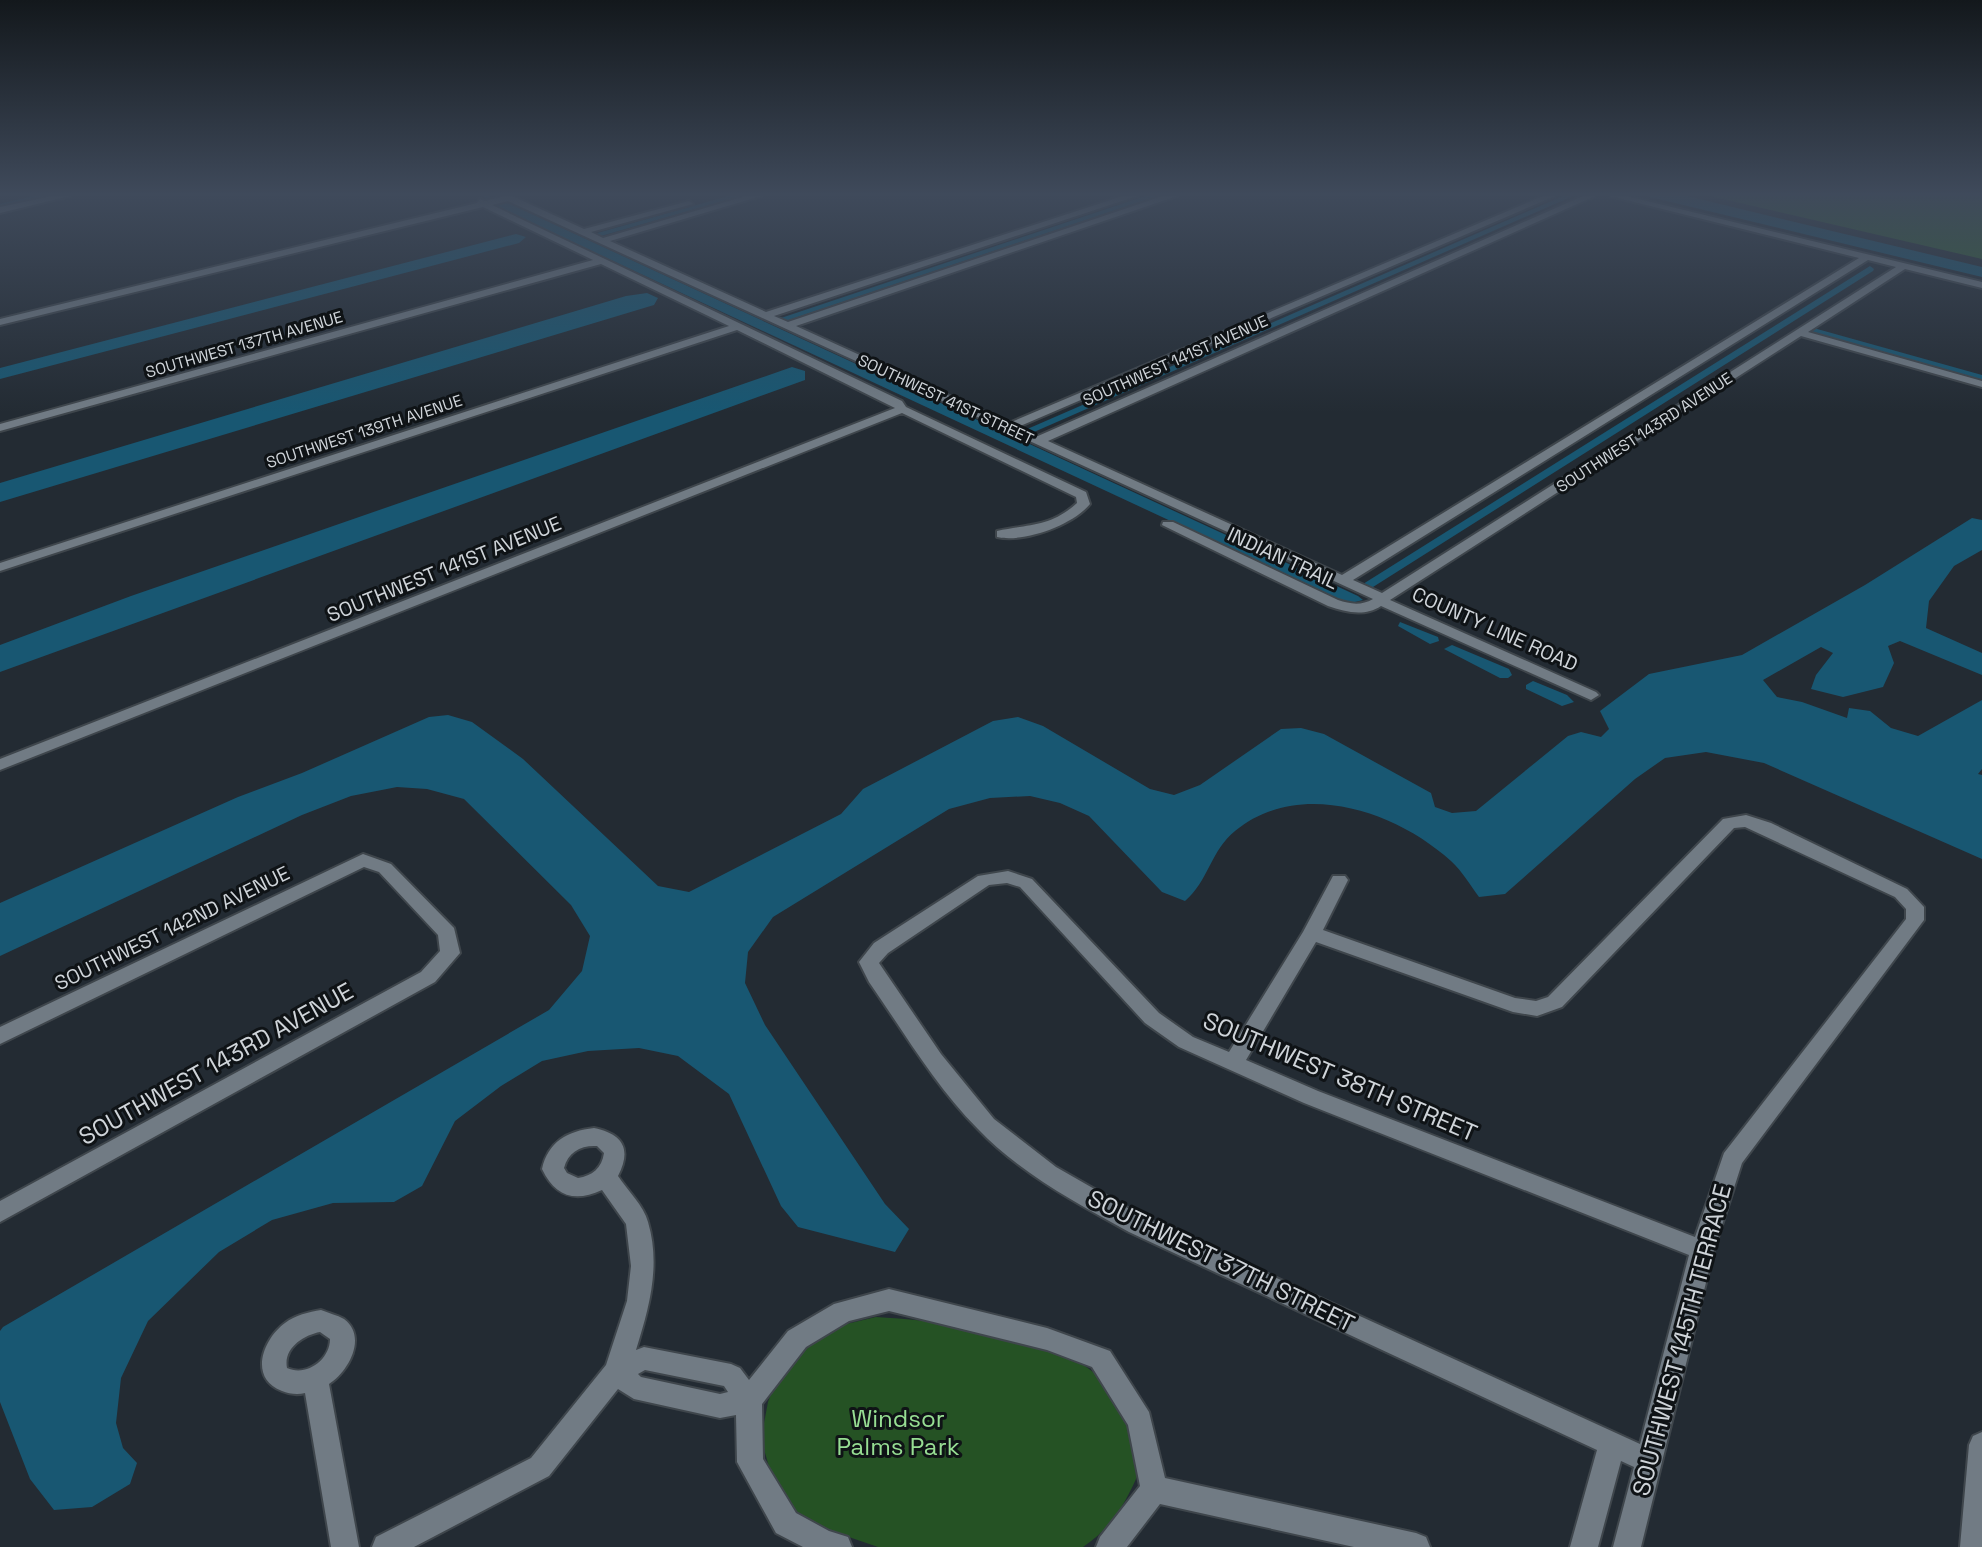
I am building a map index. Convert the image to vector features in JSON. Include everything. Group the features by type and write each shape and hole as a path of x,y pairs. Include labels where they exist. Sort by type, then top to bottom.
{"street":[{"path":"0,322 220,268"},
{"name":"SOUTHWEST 137TH AVENUE","path":"0,428 574,268"},
{"path":"615,268 897,403 902,409 1082,495 1084,504 1077,512 1025,534 1002,534"},
{"name":"SOUTHWEST 41ST STREET","path":"660,268 1383,600"},
{"path":"764,316 911,268"},
{"path":"786,326 958,268"},
{"name":"SOUTHWEST 141ST AVENUE","path":"1008,427 1381,268"},
{"name":"SOUTHWEST 141ST AVENUE","path":"1037,441 1428,268"},
{"name":"SOUTHWEST 143RD AVENUE","path":"1343,580 1849,268"},
{"name":"SOUTHWEST 143RD AVENUE","path":"1383,600 1900,268"},
{"path":"1913,268 1982,285"},
{"name":"SOUTHWEST 139TH AVENUE","path":"0,567 738,326"},
{"path":"1798,332 1982,384"},
{"name":"SOUTHWEST 141ST AVENUE","path":"0,765 902,409"},
{"name":"INDIAN TRAIL","path":"1168,525 1333,603 1358,609 1383,600"},
{"name":"COUNTY LINE ROAD","path":"1383,600 1591,695"},
{"name":"SOUTHWEST 145TH TERRACE","path":"1312,933 1513,1005 1537,1009 1555,1002 1729,823 1746,821 1765,827 1900,893 1915,907 1915,920 1732,1159 1702,1250 1627,1547"},
{"name":"SOUTHWEST 142ND AVENUE","path":"0,1036 363,860 385,868 447,933 450,953"},
{"name":"SOUTHWEST 37TH STREET","path":"1008,877 984,880 882,948 869,962 876,977 971,1108 1017,1149 1070,1189 1137,1225 1649,1461"},
{"name":"SOUTHWEST 38TH STREET","path":"1008,877 1026,883 1039,895 1152,1018 1186,1042 1311,1097 1702,1250"},
{"path":"1233,1064 1312,933 1340,880"},
{"name":"SOUTHWEST 143RD AVENUE","path":"0,1212 428,977 450,953"},
{"path":"386,1547 540,1467 617,1371 639,1301 643,1266 637,1222 606,1177"},
{"path":"838,1547 825,1544 786,1522 750,1462 749,1400 797,1339 843,1312 889,1300 1047,1339 1101,1359 1140,1421 1154,1489 1110,1547"},
{"path":"617,1371 634,1387 720,1406 749,1400"},
{"path":"315,1378 345,1547"},
{"name":"SOUTHWEST 145TH TERRACE","path":"1584,1547 1612,1444"},
{"path":"1974,1547 1982,1445"},
{"path":"1154,1489 1416,1547"}],"green space":[{"name":"Windsor Palms Park","path":"876,1317 989,1331 1048,1348 1073,1359 1093,1372 1111,1391 1123,1410 1140,1470 1118,1513 1103,1531 1083,1547 878,1547 811,1524 777,1494 761,1439 768,1402 776,1380 815,1339 842,1325"}],"water":[{"path":"384,268 423,268 0,379 0,368"},
{"path":"629,268 649,268 1363,600 1351,603 1340,600"},
{"path":"1945,268 1982,268 1982,277"},
{"path":"647,293 658,298 654,305 0,502 0,483 626,296"},
{"path":"792,367 805,371 805,380 0,672 0,645 131,596"},
{"path":"1972,518 1982,520 1982,550 1954,566 1929,601 1926,628 1982,653 1982,675 1900,641 1888,646 1894,663 1883,687 1843,697 1811,689 1816,675 1833,653 1821,647 1763,680 1777,697 1802,702 1847,718 1849,708 1870,711 1891,728 1918,736 1982,700 1982,769 1978,774 1982,775 1982,859 1764,763 1706,752 1665,758 1635,779 1505,894 1479,897 1455,865 1429,843 1403,828 1346,807 1317,804 1288,806 1260,815 1235,831 1220,847 1199,885 1185,901 1162,892 1089,816 1060,803 1030,796 990,798 949,809 773,917 748,952 745,983 765,1025 885,1204 909,1229 895,1252 798,1227 781,1206 729,1094 678,1056 639,1048 588,1051 542,1061 501,1086 455,1121 422,1186 394,1202 333,1203 272,1220 219,1252 148,1321 121,1378 116,1423 123,1448 137,1463 130,1484 92,1507 54,1510 30,1479 0,1402 0,1331 3,1327 549,1010 582,971 590,936 571,905 464,799 427,789 397,787 351,796 302,815 0,956 0,903 238,797 302,773 429,717 448,715 472,722 523,759 658,886 689,892 841,814 863,789 993,721 1018,717 1043,726 1150,789 1174,795 1200,785 1281,729 1301,728 1324,734 1431,793 1435,807 1452,813 1476,811 1568,736 1581,732 1601,737 1609,729 1600,711 1649,674 1742,655 1865,585"},
{"path":"1400,622 1438,637 1439,641 1430,644 1398,626"},
{"path":"1452,645 1509,669 1512,675 1508,678 1500,678 1444,649"},
{"path":"1533,681 1567,695 1574,702 1562,706 1526,689 1526,685"}],"waterway":[{"path":"783,319 936,268"},
{"path":"1030,430 1403,268"},
{"path":"1369,584 1870,269"},
{"path":"1810,330 1982,378"}]}
